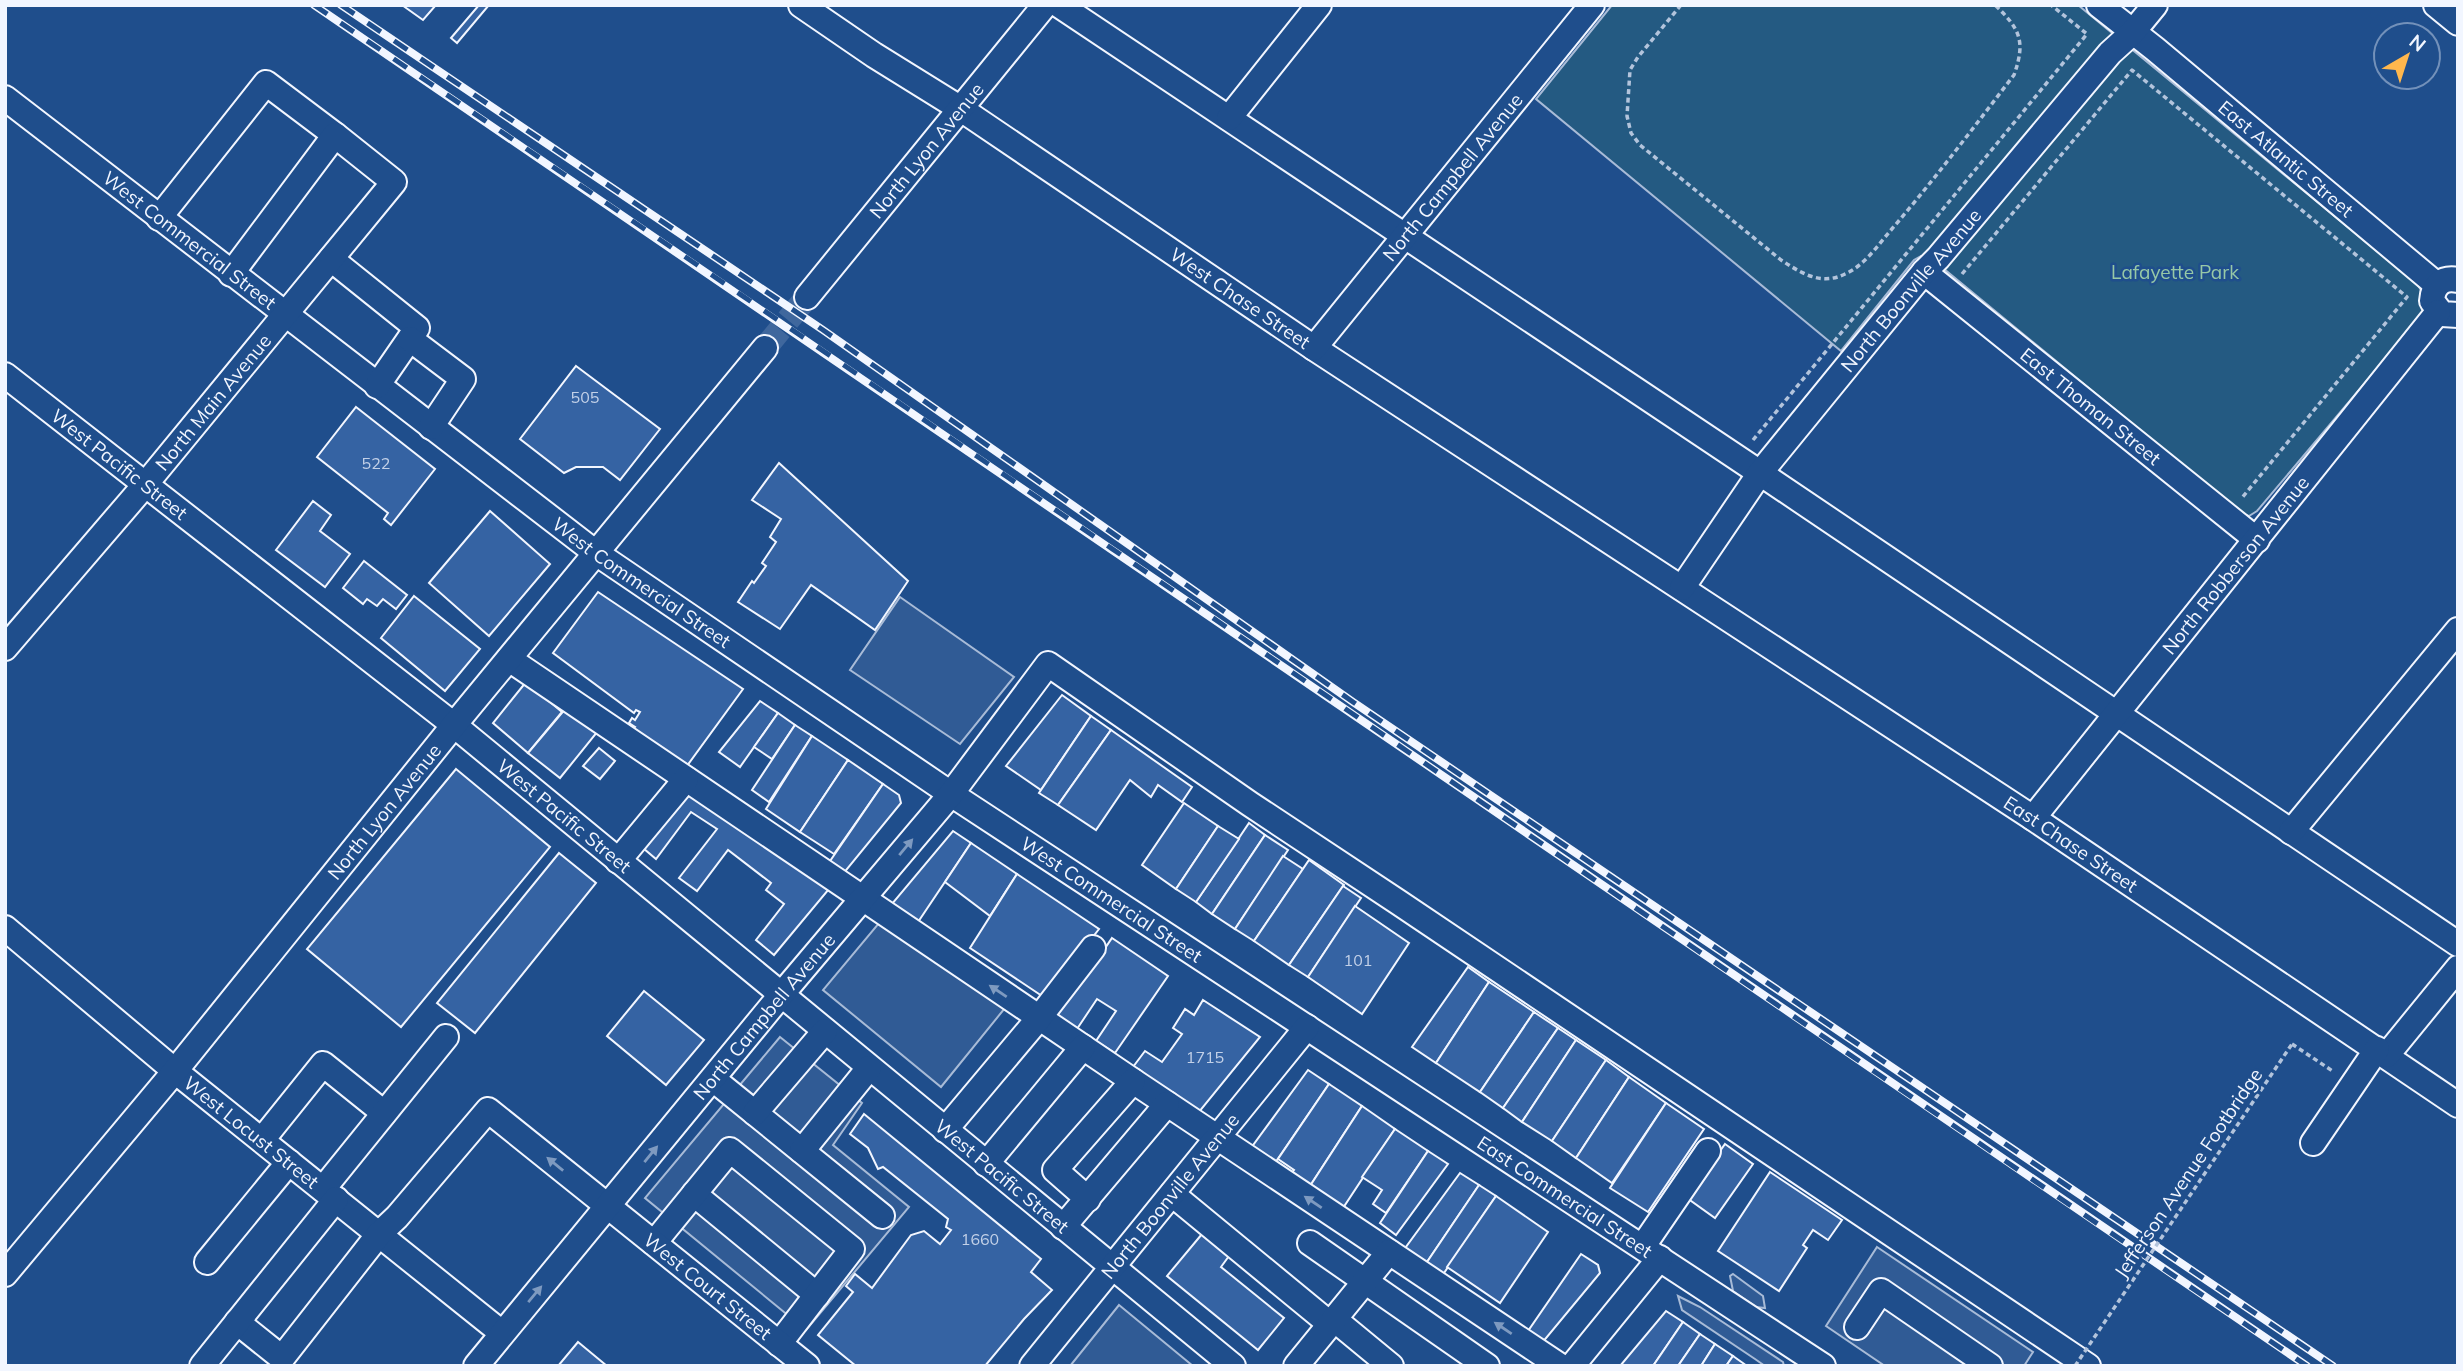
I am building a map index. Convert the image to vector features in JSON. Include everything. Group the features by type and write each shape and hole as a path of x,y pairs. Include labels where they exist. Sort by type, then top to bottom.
{"street":[{"name":"North Lyon Avenue","path":"807,297 1045,5"},
{"path":"1059,5 2458,944"},
{"path":"1229,118 1319,5"},
{"name":"North Campbell Avenue","path":"1314,348 1592,5"},
{"name":"East Atlantic Street","path":"2099,5 2447,282"},
{"name":"North Boonville Avenue","path":"1682,588 1760,473 2110,52 2132,33 2155,5"},
{"path":"2436,5 2458,23"},
{"name":"West Chase Street","path":"813,9 1314,348 1682,588"},
{"path":"159,218 266,83 335,135 231,274"},
{"name":"West Commercial Street","path":"5,98 596,553 951,794 1307,1027"},
{"name":"North Main Avenue","path":"5,648 144,486 394,182 335,135"},
{"path":"331,259 417,328 377,386"},
{"name":"East Thoman Street","path":"1931,265 2257,540"},
{"path":"2447,282 2433,292 2432,300 2448,313"},
{"name":"North Robberson Avenue","path":"2033,818 2257,540 2448,313"},
{"path":"410,339 463,379 431,427"},
{"name":"North Lyon Avenue","path":"5,1274 175,1071 454,725 765,348"},
{"name":"West Pacific Street","path":"5,375 454,725 1233,1366"},
{"name":"East Chase Street","path":"1682,588 2033,818 2458,1105"},
{"path":"2291,832 2458,630"},
{"path":"509,659 862,899 1560,1366"},
{"name":"North Campbell Avenue","path":"476,1366 951,794 1048,664 1250,804 2088,1366"},
{"path":"618,861 686,779"},
{"name":"West Locust Street","path":"5,928 175,1071 502,1333"},
{"path":"945,1130 1039,1018 1093,948"},
{"path":"2313,1143 2382,1052 2458,968"},
{"name":"North Boonville Avenue","path":"1032,1366 1307,1027"},
{"name":"East Commercial Street","path":"1307,1027 1823,1366"},
{"path":"755,1113 825,1031"},
{"path":"202,1366 237,1322 384,1113 446,1037"},
{"path":"986,1164 1083,1047"},
{"path":"262,1140 323,1064 384,1113"},
{"path":"802,1151 869,1068"},
{"path":"713,1079 882,1216"},
{"path":"1088,1199 1055,1170 1133,1081"},
{"path":"1063,1227 1167,1104"},
{"name":"West Court Street","path":"379,1234 397,1217 488,1110 807,1366"},
{"path":"654,1243 730,1150 852,1249 779,1343"},
{"path":"1572,1366 1651,1252 1709,1151"},
{"path":"206,1262 289,1162"},
{"path":"694,1194 817,1294"},
{"path":"1172,1194 1391,1366"},
{"path":"237,1322 284,1362 379,1234"},
{"path":"1310,1243 1487,1366"},
{"path":"1296,1366 1389,1252"},
{"path":"1857,1327 1881,1291 1990,1366"}],"path":[{"path":"1681,5 1630,70 1627,116 1631,133 1640,145 1781,260 1813,278 1831,279 1846,274 1864,261 1920,196 2014,75 2020,58 2018,30 1995,5"},
{"path":"1747,447 2087,34 2051,5"},
{"path":"1931,265 1960,276 2132,70 2407,298 2227,516"},
{"name":"Jefferson Avenue Footbridge","path":"2075,1366 2292,1044 2341,1076"}],"green space":[{"name":"Lafayette Park","path":"1612,5 2078,5 2417,284 2426,305 2418,320 2257,511 2249,516 2242,514 1933,260 1921,256 1914,260 1841,351 1536,99"}],"shaded area":[{"path":"900,597 1014,677 960,744 850,670"},
{"path":"879,923 1005,1008 941,1087 823,990"},
{"path":"780,1037 862,1103 833,1145 909,1207 806,1330 645,1198"},
{"path":"1877,1247 2033,1352 2024,1366 1885,1366 1826,1326"},
{"path":"1733,1274 1763,1296 1765,1308 1756,1307 1733,1291 1730,1276"},
{"path":"1678,1296 1700,1307 1783,1362 1784,1366 1765,1366 1682,1310"},
{"path":"1119,1305 1193,1366 1070,1366"}],"building":[{"path":"402,5 436,5 423,20"},
{"path":"479,5 489,5 457,43 451,38"},
{"path":"576,366 660,429 620,480 603,467 576,467 564,473 520,439"},
{"path":"356,407 435,469 391,525 384,519 388,513 317,457"},
{"path":"779,463 908,581 875,630 811,585 780,629 738,602 766,566 762,563 776,542 770,537 781,519 752,500"},
{"path":"313,501 331,515 320,531 350,554 325,587 276,550"},
{"path":"490,511 550,564 489,636 429,583"},
{"path":"364,561 407,595 396,609 383,599 377,606 367,599 363,604 343,588"},
{"path":"598,592 743,689 684,770 631,731 635,727 629,723 632,718 635,720 640,712 636,710 634,713 553,653"},
{"path":"414,596 480,649 445,691 381,638"},
{"path":"526,682 562,712 528,753 493,723"},
{"path":"1062,695 1091,716 1041,790 1006,766"},
{"path":"760,701 778,713 740,767 719,752"},
{"path":"566,708 598,731 560,778 528,753"},
{"path":"778,713 795,725 772,759 754,747"},
{"path":"1091,716 1111,730 1058,805 1039,793"},
{"path":"795,725 812,736 769,802 752,790"},
{"path":"1111,730 1192,787 1182,802 1158,785 1151,797 1130,780 1096,830 1058,805"},
{"path":"812,736 848,760 800,832 766,809"},
{"path":"599,748 615,761 600,779 583,766"},
{"path":"848,760 883,784 834,854 800,832"},
{"path":"456,769 550,847 401,1027 307,949"},
{"path":"883,784 899,795 901,803 843,874 828,864"},
{"path":"688,789 829,889 774,955 756,940 784,904 766,890 771,883 728,850 697,891 679,878 717,829 691,812 656,859 643,848"},
{"path":"1184,803 1218,826 1176,889 1142,865"},
{"path":"1249,823 1265,835 1212,914 1196,902"},
{"path":"1218,826 1239,839 1196,902 1176,889"},
{"path":"953,831 971,843 916,925 891,905"},
{"path":"1265,835 1288,850 1235,929 1212,914"},
{"path":"971,843 1017,874 990,916 945,882"},
{"path":"559,853 596,883 475,1033 437,1003"},
{"path":"1283,856 1303,869 1254,941 1235,929"},
{"path":"1309,860 1344,885 1289,965 1254,941"},
{"path":"1017,874 1099,929 1045,998 970,948"},
{"path":"1343,886 1361,898 1308,977 1289,965"},
{"path":"1355,906 1409,943 1362,1014 1308,977"},
{"path":"1112,938 1168,976 1115,1053 1096,1041 1116,1011 1097,999 1077,1029 1052,1013 1076,982 1080,985"},
{"path":"1468,967 1489,982 1436,1063 1412,1047"},
{"path":"1489,982 1534,1012 1480,1092 1436,1063"},
{"path":"644,991 704,1040 666,1085 607,1036"},
{"path":"1203,1000 1260,1037 1199,1112 1133,1067 1145,1051 1162,1062 1182,1034 1173,1028 1185,1009 1194,1015"},
{"path":"1534,1012 1558,1028 1503,1108 1480,1092"},
{"path":"1558,1028 1576,1040 1522,1122 1503,1108"},
{"path":"1576,1040 1606,1060 1552,1141 1522,1122"},
{"path":"1606,1060 1629,1077 1576,1158 1552,1141"},
{"path":"1308,1070 1329,1084 1275,1163 1251,1148"},
{"path":"1629,1077 1666,1103 1612,1183 1576,1158"},
{"path":"1329,1084 1362,1106 1310,1186 1290,1175 1294,1170 1278,1159"},
{"path":"1666,1103 1704,1129 1648,1212 1610,1188"},
{"path":"1362,1106 1395,1129 1343,1208 1310,1186"},
{"path":"864,1114 1041,1259 1031,1272 1052,1290 985,1366 856,1366 818,1335 853,1292 846,1286 855,1274 872,1288 911,1235 924,1231 940,1244 951,1230 946,1227 948,1219 883,1167 878,1169 868,1148 850,1134"},
{"path":"1395,1129 1428,1151 1386,1213 1373,1204 1382,1190 1362,1177"},
{"path":"1725,1144 1753,1164 1715,1218 1687,1198"},
{"path":"1428,1151 1448,1164 1396,1235 1380,1223"},
{"path":"1770,1172 1842,1220 1828,1240 1813,1230 1803,1245 1807,1248 1779,1291 1718,1251"},
{"path":"1460,1173 1479,1185 1425,1265 1403,1251"},
{"path":"1479,1185 1496,1196 1442,1276 1425,1265"},
{"path":"1496,1196 1548,1232 1500,1303 1447,1267"},
{"path":"1202,1234 1229,1256 1221,1267 1284,1318 1258,1350 1167,1276"},
{"path":"1581,1254 1598,1265 1600,1273 1542,1343 1526,1334"},
{"path":"1666,1311 1683,1322 1653,1366 1620,1366"},
{"path":"1683,1322 1700,1334 1678,1366 1653,1366"},
{"path":"1700,1334 1715,1344 1701,1366 1678,1366"},
{"path":"578,1342 607,1366 558,1366"},
{"path":"1715,1344 1733,1356 1726,1366 1701,1366"},
{"path":"1733,1356 1747,1366 1726,1366"}],"tunnel":[{"path":"765,348 807,297"}],"railway":[{"path":"314,5 2307,1366"},
{"path":"341,5 823,330 1353,702 2333,1366"}]}
